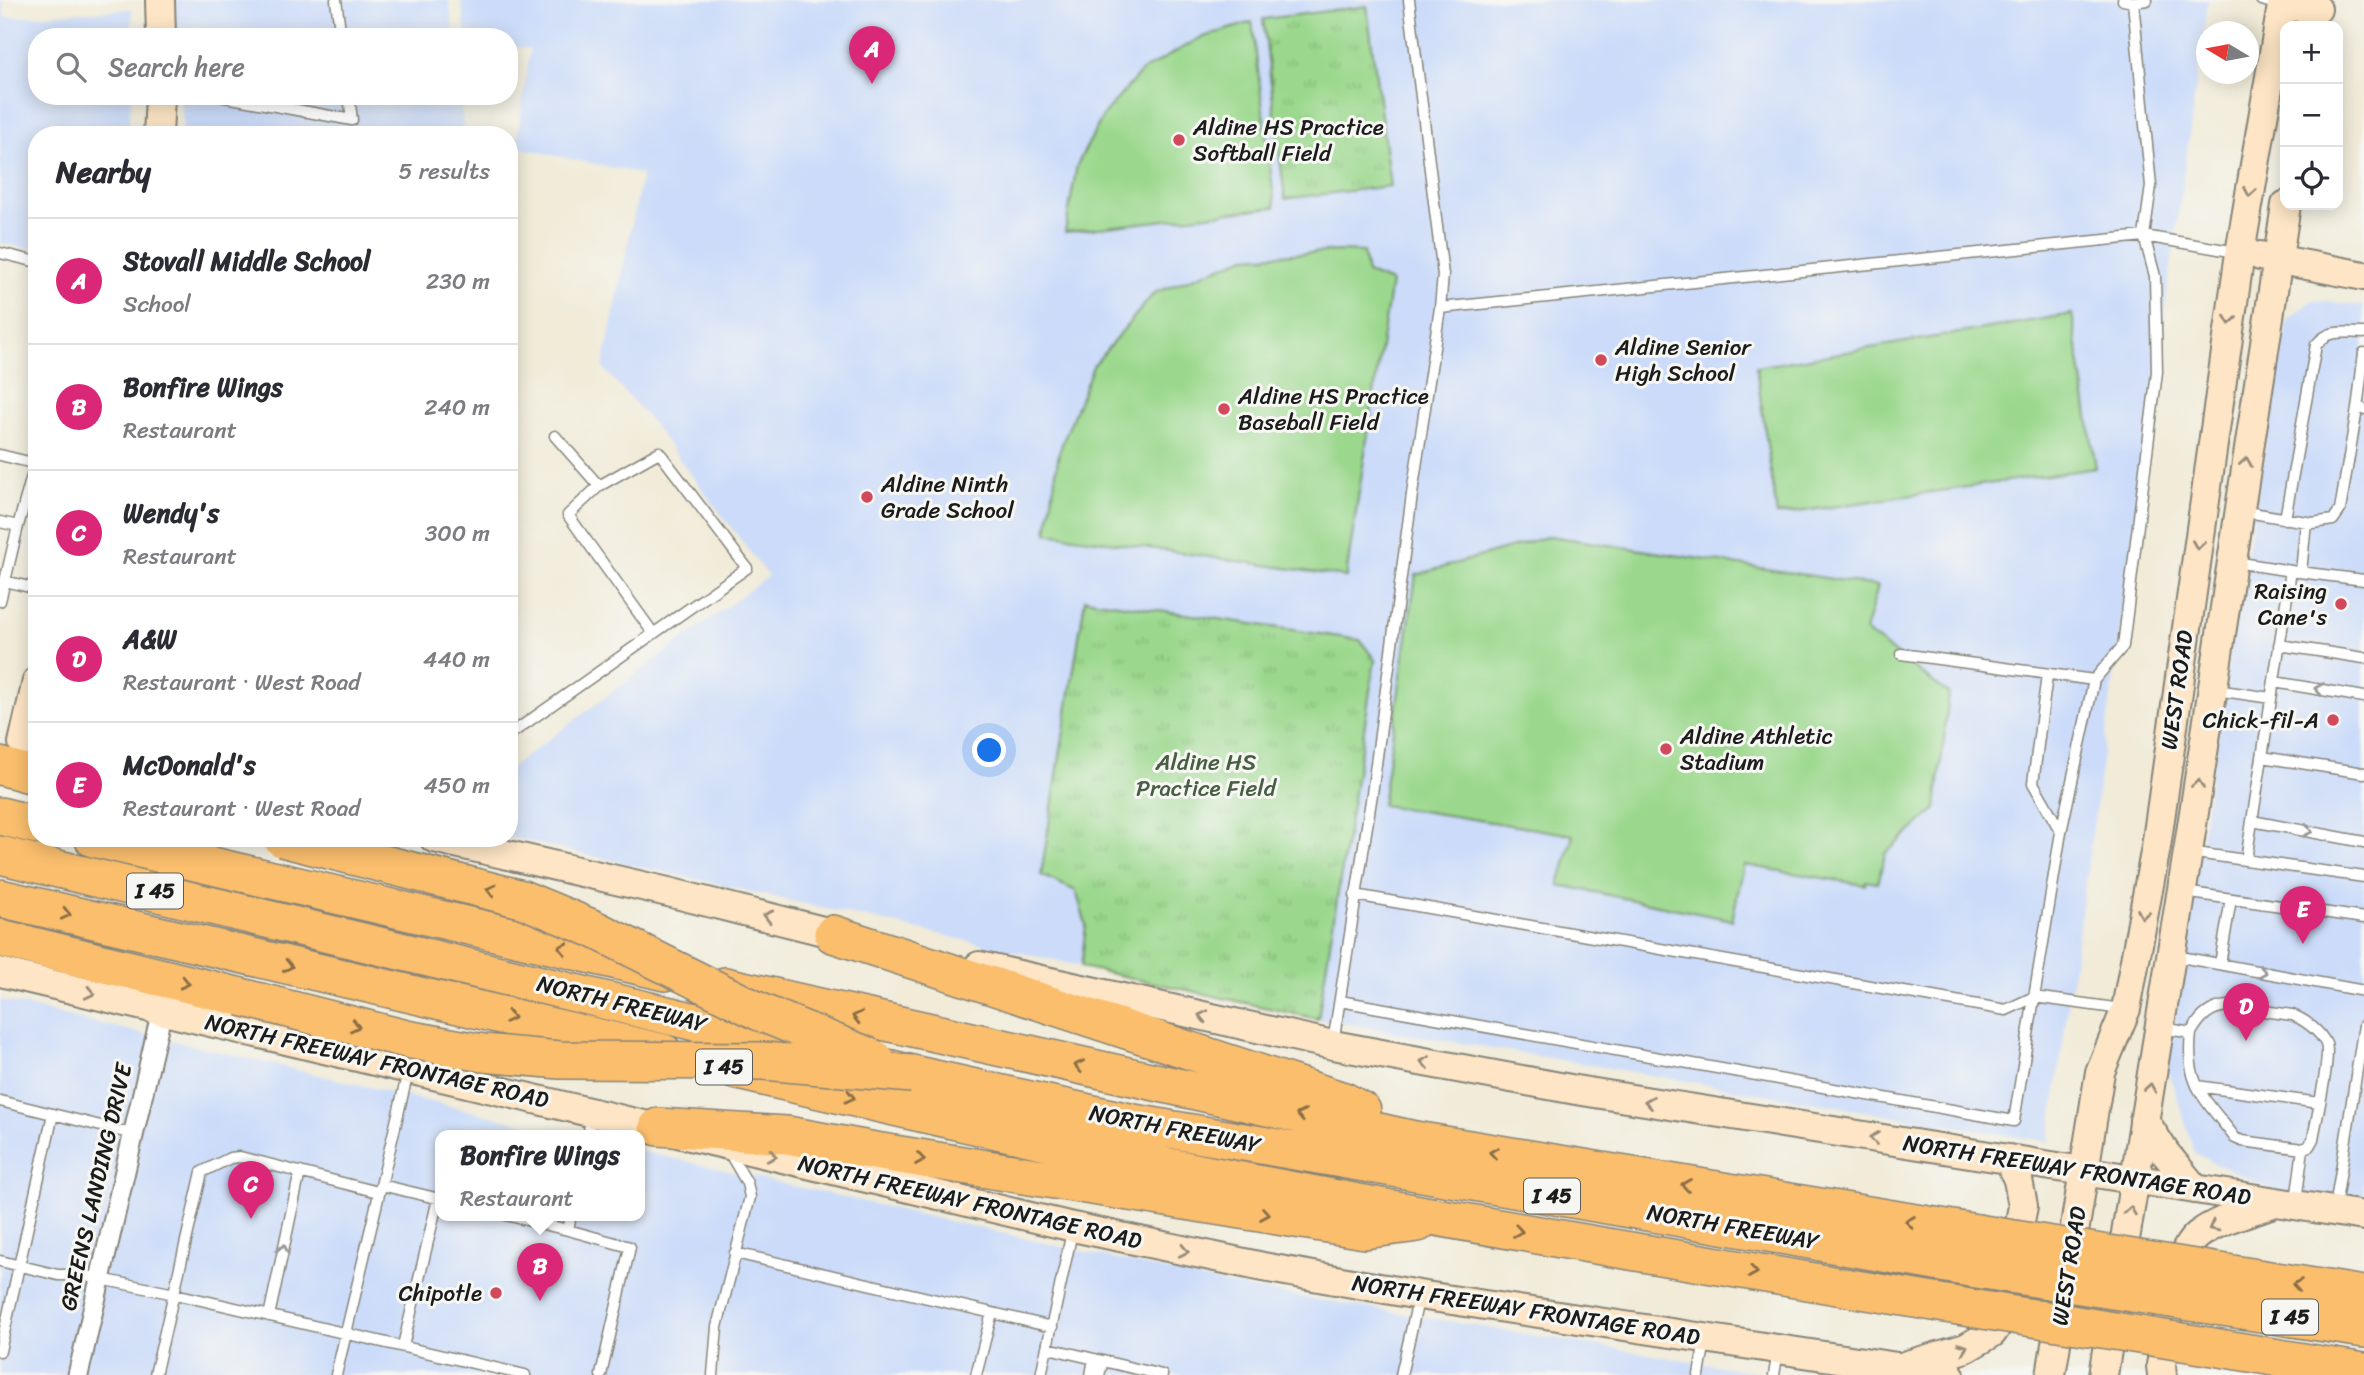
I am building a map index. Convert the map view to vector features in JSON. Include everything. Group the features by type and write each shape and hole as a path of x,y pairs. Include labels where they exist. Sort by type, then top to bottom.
{"highway":[{"path":"15,748 28,765"},
{"path":"0,817 28,823"},
{"name":"NORTH FREEWAY","path":"132,847 872,1020 1415,1140 1978,1233 2218,1289 2364,1329"},
{"path":"317,847 522,899 594,929 760,1013 912,1074"},
{"name":"NORTH FREEWAY","path":"0,855 912,1074 1134,1123 1970,1268 2218,1289 2364,1295"},
{"name":"NORTH FREEWAY","path":"0,898 906,1110 1170,1167 1685,1261 2364,1372"},
{"path":"833,934 1344,1101 1415,1140"},
{"path":"0,938 406,1039 483,1053 560,1060 764,1061 912,1074"},
{"path":"658,1128 787,1135 875,1152 1365,1230 1451,1219"}],"main road":[{"path":"160,0 161,28"},
{"path":"2276,2 2316,12"},
{"name":"WEST ROAD","path":"2052,1375 2100,1072 2126,1009 2156,847 2276,2"},
{"path":"158,126 160,105"},
{"name":"WEST ROAD","path":"2103,1375 2182,892 2285,210"},
{"path":"2240,253 2364,276"},
{"path":"15,748 28,708"},
{"name":"NORTH FREEWAY FRONTAGE ROAD","path":"478,847 668,891 833,934 1333,1045 1576,1090 2364,1216"},
{"path":"2156,847 2188,852"},
{"name":"NORTH FREEWAY FRONTAGE ROAD","path":"0,972 409,1069 591,1124 658,1128 1073,1227 1263,1267 1419,1295 1705,1339 1776,1362 1950,1375"},
{"path":"2126,1009 2161,1021"},
{"path":"2144,1120 2166,1154 2195,1189"},
{"path":"1883,1369 1966,1348 1992,1333 2002,1318 2023,1206 2018,1180 2009,1159"},
{"path":"2162,1375 2161,1365 2178,1266 2195,1237 2215,1225 2286,1204"}],"street":[{"name":"GREENS LANDING DRIVE","path":"78,1375 162,1010"}],"lane":[{"path":"336,0 340,28"},
{"path":"1333,1045 1372,794 1443,275 1409,0"},
{"path":"1340,1000 2014,1121 2061,832 2094,680 2123,646 2157,372 2155,276 2144,236 2151,186 2128,1 2147,0"},
{"path":"270,105 352,120 350,105"},
{"path":"1440,308 2144,236 2240,253"},
{"path":"0,253 28,260"},
{"path":"2285,519 2316,345 2323,336 2337,332 2364,333"},
{"path":"2239,511 2313,523 2333,520 2340,510 2360,409 2364,353"},
{"path":"555,436 599,486"},
{"path":"518,729 747,568 659,452 599,486 568,516 653,633"},
{"path":"0,455 28,460"},
{"path":"0,601 28,490"},
{"path":"0,522 18,526"},
{"path":"2246,860 2279,645 2306,522"},
{"path":"2232,562 2364,580"},
{"path":"5,581 28,587"},
{"path":"2279,645 2364,658"},
{"path":"1901,654 2094,680"},
{"path":"2047,675 2033,783 2061,832"},
{"path":"2274,682 2364,697"},
{"path":"2213,689 2272,698"},
{"path":"2262,757 2364,773"},
{"path":"2252,821 2364,842"},
{"path":"2188,852 2364,877"},
{"path":"2182,892 2364,918"},
{"path":"1355,895 2006,1010 2034,997 2126,1009"},
{"path":"2220,964 2231,899"},
{"path":"2171,955 2364,990"},
{"path":"2219,1006 2254,1009 2300,1018 2321,1036 2328,1051 2314,1139 2309,1146 2303,1149 2235,1138 2192,1076 2188,1058 2191,1032 2198,1020 2219,1006"},
{"path":"2161,1021 2191,1032"},
{"path":"2335,1212 2364,1026"},
{"path":"336,1375 409,1069"},
{"path":"2197,1086 2319,1103"},
{"path":"0,1101 133,1134"},
{"path":"0,1351 53,1114"},
{"path":"713,1375 717,1327 750,1197 750,1191 725,1145"},
{"path":"2286,1204 2303,1149"},
{"path":"155,1375 202,1172 230,1158 240,1157 380,1189 435,1198"},
{"path":"269,1316 300,1172"},
{"path":"403,1346 435,1215"},
{"path":"531,1221 630,1247 601,1375"},
{"path":"568,1230 570,1221"},
{"path":"1041,1375 1073,1227"},
{"path":"736,1253 1052,1327"},
{"path":"0,1261 58,1275 100,1279 175,1294 525,1375"},
{"path":"1401,1375 1419,1295"},
{"path":"976,1375 992,1313"},
{"path":"1699,1375 1705,1339"},
{"path":"1048,1348 1109,1365 1162,1375"},
{"path":"1091,1375 1109,1365"},
{"path":"1099,1375 1109,1365"},
{"path":"1108,1375 1109,1365"}],"shaded area":[{"path":"0,0 5,18 132,9 132,28 28,28 28,105 131,105 128,126 28,126 28,249 0,243"},
{"path":"170,0 449,0 453,28 173,28"},
{"name":"Aldine Senior High School","path":"461,0 2208,0 2205,21 2196,21 2196,84 2049,1142 1305,1017 518,839 518,762 768,576 649,419 603,368 642,174 518,147 530,49 518,47 518,28 465,28"},
{"path":"181,105 461,105 463,126 182,126"},
{"path":"2313,300 2364,306 2364,1205 2278,1192 2195,1154 2168,1069 2221,704 2287,320"},
{"path":"0,1000 550,1130 435,1130 435,1221 645,1221 645,1152 1234,1286 1774,1375 0,1375"}],"green space":[{"path":"1367,6 1390,186 1285,199 1263,19"},
{"name":"Aldine HS Practice Softball Field","path":"1252,22 1275,207 1065,232 1077,165 1104,114 1142,71 1200,38"},
{"name":"Aldine HS Practice Baseball Field","path":"1363,252 1367,273 1391,282 1346,577 1047,533 1059,452 1093,366 1154,293 1246,257"},
{"path":"2072,314 2096,468 1777,515 1756,367"},
{"name":"Aldine Athletic Stadium","path":"1550,536 1878,586 1865,631 1949,694 1936,809 1886,853 1877,883 1866,881 1865,885 1744,865 1732,920 1559,885 1573,835 1382,805 1416,575"},
{"name":"Aldine HS Practice Field","path":"1085,599 1360,640 1375,660 1318,1019 1081,967 1086,925 1076,891 1041,875"}],"place":[{"name":"Stovall Middle School","path":"872,84"},
{"name":"Aldine HS Practice Softball Field","path":"1179,140"},
{"name":"Aldine Senior High School","path":"1601,360"},
{"name":"Aldine HS Practice Baseball Field","path":"1224,409"},
{"name":"Aldine Ninth Grade School","path":"867,497"},
{"name":"Raising Cane's","path":"2341,604"},
{"name":"Chick-fil-A","path":"2333,720"},
{"name":"Aldine Athletic Stadium","path":"1666,749"},
{"name":"McDonald's","path":"2303,944"},
{"name":"A&W","path":"2246,1041"},
{"name":"Wendy's","path":"251,1219"},
{"name":"Chipotle","path":"496,1293"},
{"name":"Bonfire Wings","path":"540,1301"}]}
